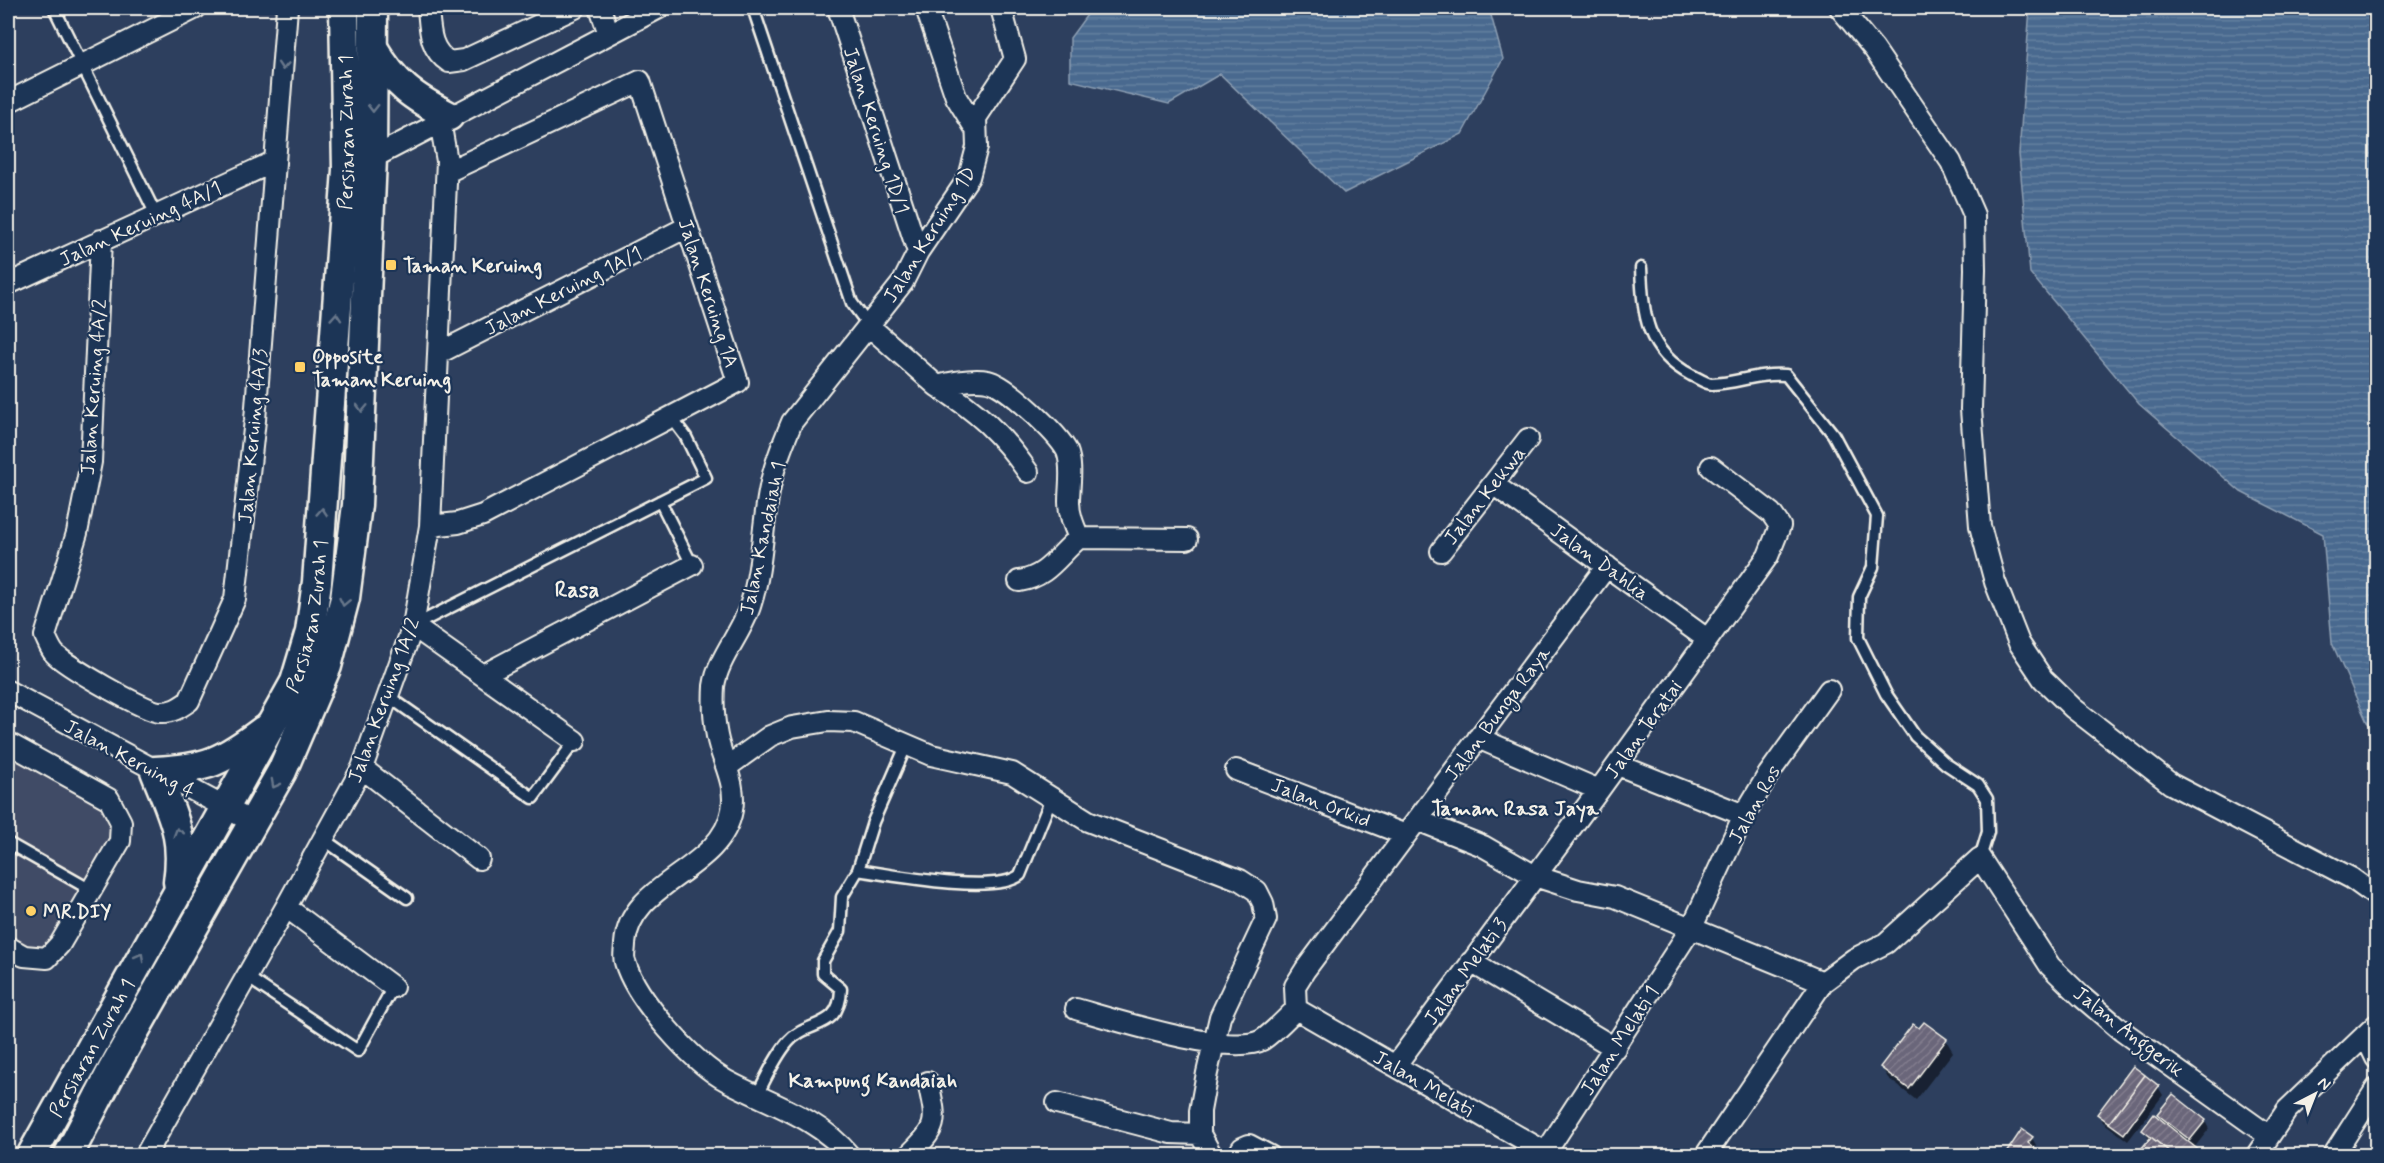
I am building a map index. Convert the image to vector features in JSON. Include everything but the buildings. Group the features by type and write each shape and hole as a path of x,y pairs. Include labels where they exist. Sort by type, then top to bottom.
{"main road":[{"name":"Persiaran Zurah 1","path":"31,1155 177,890 273,724 295,682 310,632 317,582 347,171 344,8"},
{"name":"Persiaran Zurah 1","path":"68,1155 112,1071 282,771 327,666 345,598 357,505 372,158 373,8"},
{"path":"374,49 390,75 403,88 445,118"},
{"path":"177,890 182,855 180,837 155,771 187,770 226,758 273,724"}],"street":[{"path":"8,102 196,8"},
{"name":"Jalan Keruing 4A/3","path":"45,636 54,652 66,663 158,712 176,710 189,701 235,598 255,420 273,162 287,8"},
{"path":"428,8 431,40 438,55 449,62 464,60 575,8"},
{"path":"600,8 609,34"},
{"path":"347,171 659,8"},
{"name":"Jalan Keruing 1D/1","path":"838,8 918,252"},
{"path":"926,8 956,97 975,128"},
{"name":"Jalan Keruing 1D","path":"869,326 903,282 918,252 969,177 975,164 976,118 1015,59 1001,8"},
{"path":"1840,8 1874,49 1951,162 1974,215 1976,269 1971,409 1980,526 1995,582 2019,643 2043,679 2073,708 2171,784 2351,878 2376,896"},
{"name":"Jalan Keruing 1A","path":"430,526 458,523 483,515 738,382 640,81 447,172"},
{"name":"Jalan Keruing 1A/2","path":"145,1155 247,977 362,768 413,626 430,526 447,172 445,118"},
{"name":"Jalan Keruing 4A/1","path":"8,284 273,162"},
{"name":"Jalan Keruing 1A/1","path":"439,353 687,226"},
{"name":"Jalan Keruing 4A/2","path":"45,636 77,533 91,462 101,240"},
{"path":"869,326 937,386 966,405 999,432 1028,472"},
{"name":"Jalan Kandaiah 1","path":"850,1155 818,1126 725,1080 688,1049 638,990 624,960 626,932 638,911 659,888 704,857 722,833 732,813 734,792 728,766 717,736 714,684 752,601 770,485 782,446 792,423 869,326"},
{"path":"937,386 962,381 989,381 1021,402 1052,431 1067,452 1070,477 1069,504 1079,538"},
{"name":"Jalan Kekwa","path":"1441,551 1528,439"},
{"name":"Jalan Teratai","path":"1535,876 1768,556 1780,526 1771,513 1711,467"},
{"name":"Jalan Dahlia","path":"1493,484 1707,639"},
{"path":"1019,581 1034,579 1044,573 1079,538 1187,539"},
{"path":"483,675 692,565"},
{"name":"Jalan Bunga Raya","path":"1296,1009 1295,986 1305,970 1607,566"},
{"path":"413,626 575,741"},
{"name":"Jalan Ros","path":"1692,927 1744,815 1768,775 1829,690"},
{"name":"Jalan Keruing 4","path":"8,692 254,823"},
{"path":"728,766 770,736 792,728 828,722 854,723 931,755 1012,773 1032,784 1051,800 1088,821 1205,865 1240,880 1257,891 1263,903 1266,919 1220,1017 1200,1111 1200,1134 1212,1155"},
{"path":"1478,738 1599,790"},
{"path":"8,743 109,799 121,822 120,841 60,944 47,958 24,956 8,947"},
{"path":"1618,765 1744,815"},
{"path":"362,768 479,859"},
{"name":"Jalan Orkid","path":"1236,770 1412,827 1483,846 1535,876 1578,890 1615,897 1823,982"},
{"path":"1705,1155 1823,982 1846,964 1886,943 1980,858"},
{"name":"Jalan Anggerik","path":"1980,858 2050,966 2082,997 2122,1031 2270,1136"},
{"name":"Jalan Melati 3","path":"1395,1066 1535,876"},
{"path":"286,907 393,987"},
{"name":"Jalan Melati 1","path":"1549,1154 1692,927"},
{"path":"1471,962 1615,1048"},
{"path":"1076,1009 1190,1039 1242,1043 1260,1041 1296,1009"},
{"name":"Jalan Melati","path":"1296,1009 1549,1154"},
{"path":"2256,1155 2287,1110 2371,1030"},
{"path":"2371,1030 2376,1058"},
{"path":"908,1155 929,1135 934,1123 928,1082"},
{"path":"2333,1155 2376,1089"},
{"path":"1057,1103 1171,1132 1200,1134"},
{"path":"1238,1155 1242,1148 1250,1145 1270,1155"}],"lane":[{"path":"54,8 156,215"},
{"path":"753,8 852,303 869,326"},
{"path":"1641,268 1643,313 1654,342 1676,367 1710,384 1764,374 1786,375 1833,434 1877,516 1873,567 1859,597 1858,638 1886,694 1915,735 1946,764 1978,785 1987,800 1988,832 1980,858"},
{"path":"413,626 706,478 686,437 671,417"},
{"path":"660,501 692,565"},
{"path":"388,696 533,798 575,741"},
{"path":"757,1095 788,1041 798,1033 826,1023 836,1010 841,989 823,974 821,969 826,954 840,931 842,897 858,870 873,822 906,746"},
{"path":"858,870 956,883 1003,882 1016,879 1020,875 1051,800"},
{"path":"323,839 407,898"},
{"path":"8,843 91,890"},
{"path":"247,977 358,1051 393,987"}],"shaded area":[{"path":"1092,8 1489,8 1503,59 1462,134 1344,193 1220,74 1169,104 1070,80 1070,38"},
{"path":"2030,8 2376,8 2376,731 2367,722 2332,643 2323,534 2241,492 2139,404 2030,273 2019,154"},
{"path":"8,751 104,804 113,825 111,840 54,939 45,950 26,950 8,940"}],"place":[{"name":"Taman Keruing","path":"391,265"},
{"name":"Opposite Taman Keruing","path":"300,367"},
{"name":"MR.DIY","path":"31,911"}],"district":[{"name":"Rasa","path":"577,589"},
{"name":"Taman Rasa Jaya","path":"1515,808"},
{"name":"Kampung Kandaiah","path":"873,1080"}]}
